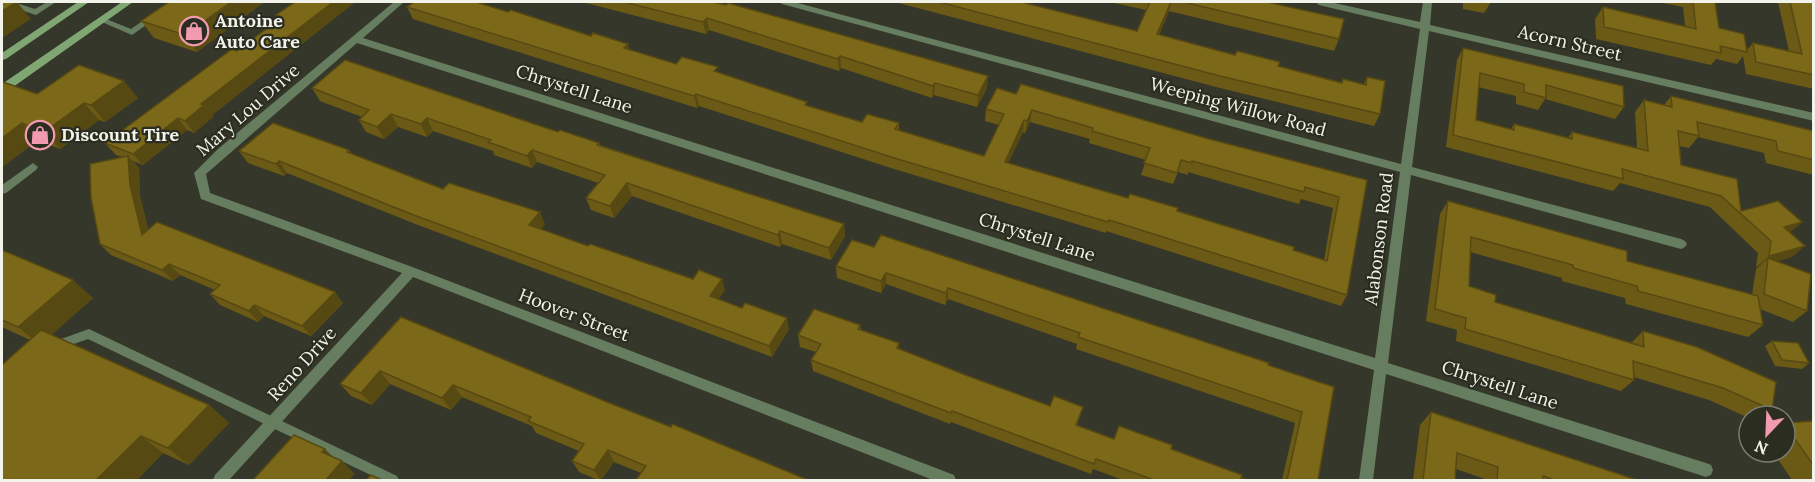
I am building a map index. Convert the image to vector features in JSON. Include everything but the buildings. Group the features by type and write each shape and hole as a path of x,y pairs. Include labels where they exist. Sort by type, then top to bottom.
{"main road":[{"path":"2,57 84,2"},
{"path":"2,88 128,2"}],"street":[{"name":"Mary Lou Drive","path":"200,173 399,2"},
{"name":"Weeping Willow Road","path":"785,2 1681,244"},
{"name":"Acorn Street","path":"1319,2 1814,117"},
{"name":"Alabonson Road","path":"1366,480 1428,2"},
{"name":"Chrystell Lane","path":"357,39 1706,470"},
{"name":"Hoover Street","path":"200,173 205,196 411,271 949,480"},
{"name":"Reno Drive","path":"220,480 411,271"}],"lane":[{"path":"6,2 36,12 52,2"},
{"path":"101,20 132,32 175,2"},
{"path":"2,190 33,167"},
{"path":"44,355 56,344 89,334 272,423 374,477 393,480"}],"place":[{"name":"Antoine Auto Care","path":"194,31"},
{"name":"Discount Tire","path":"40,135"}]}
